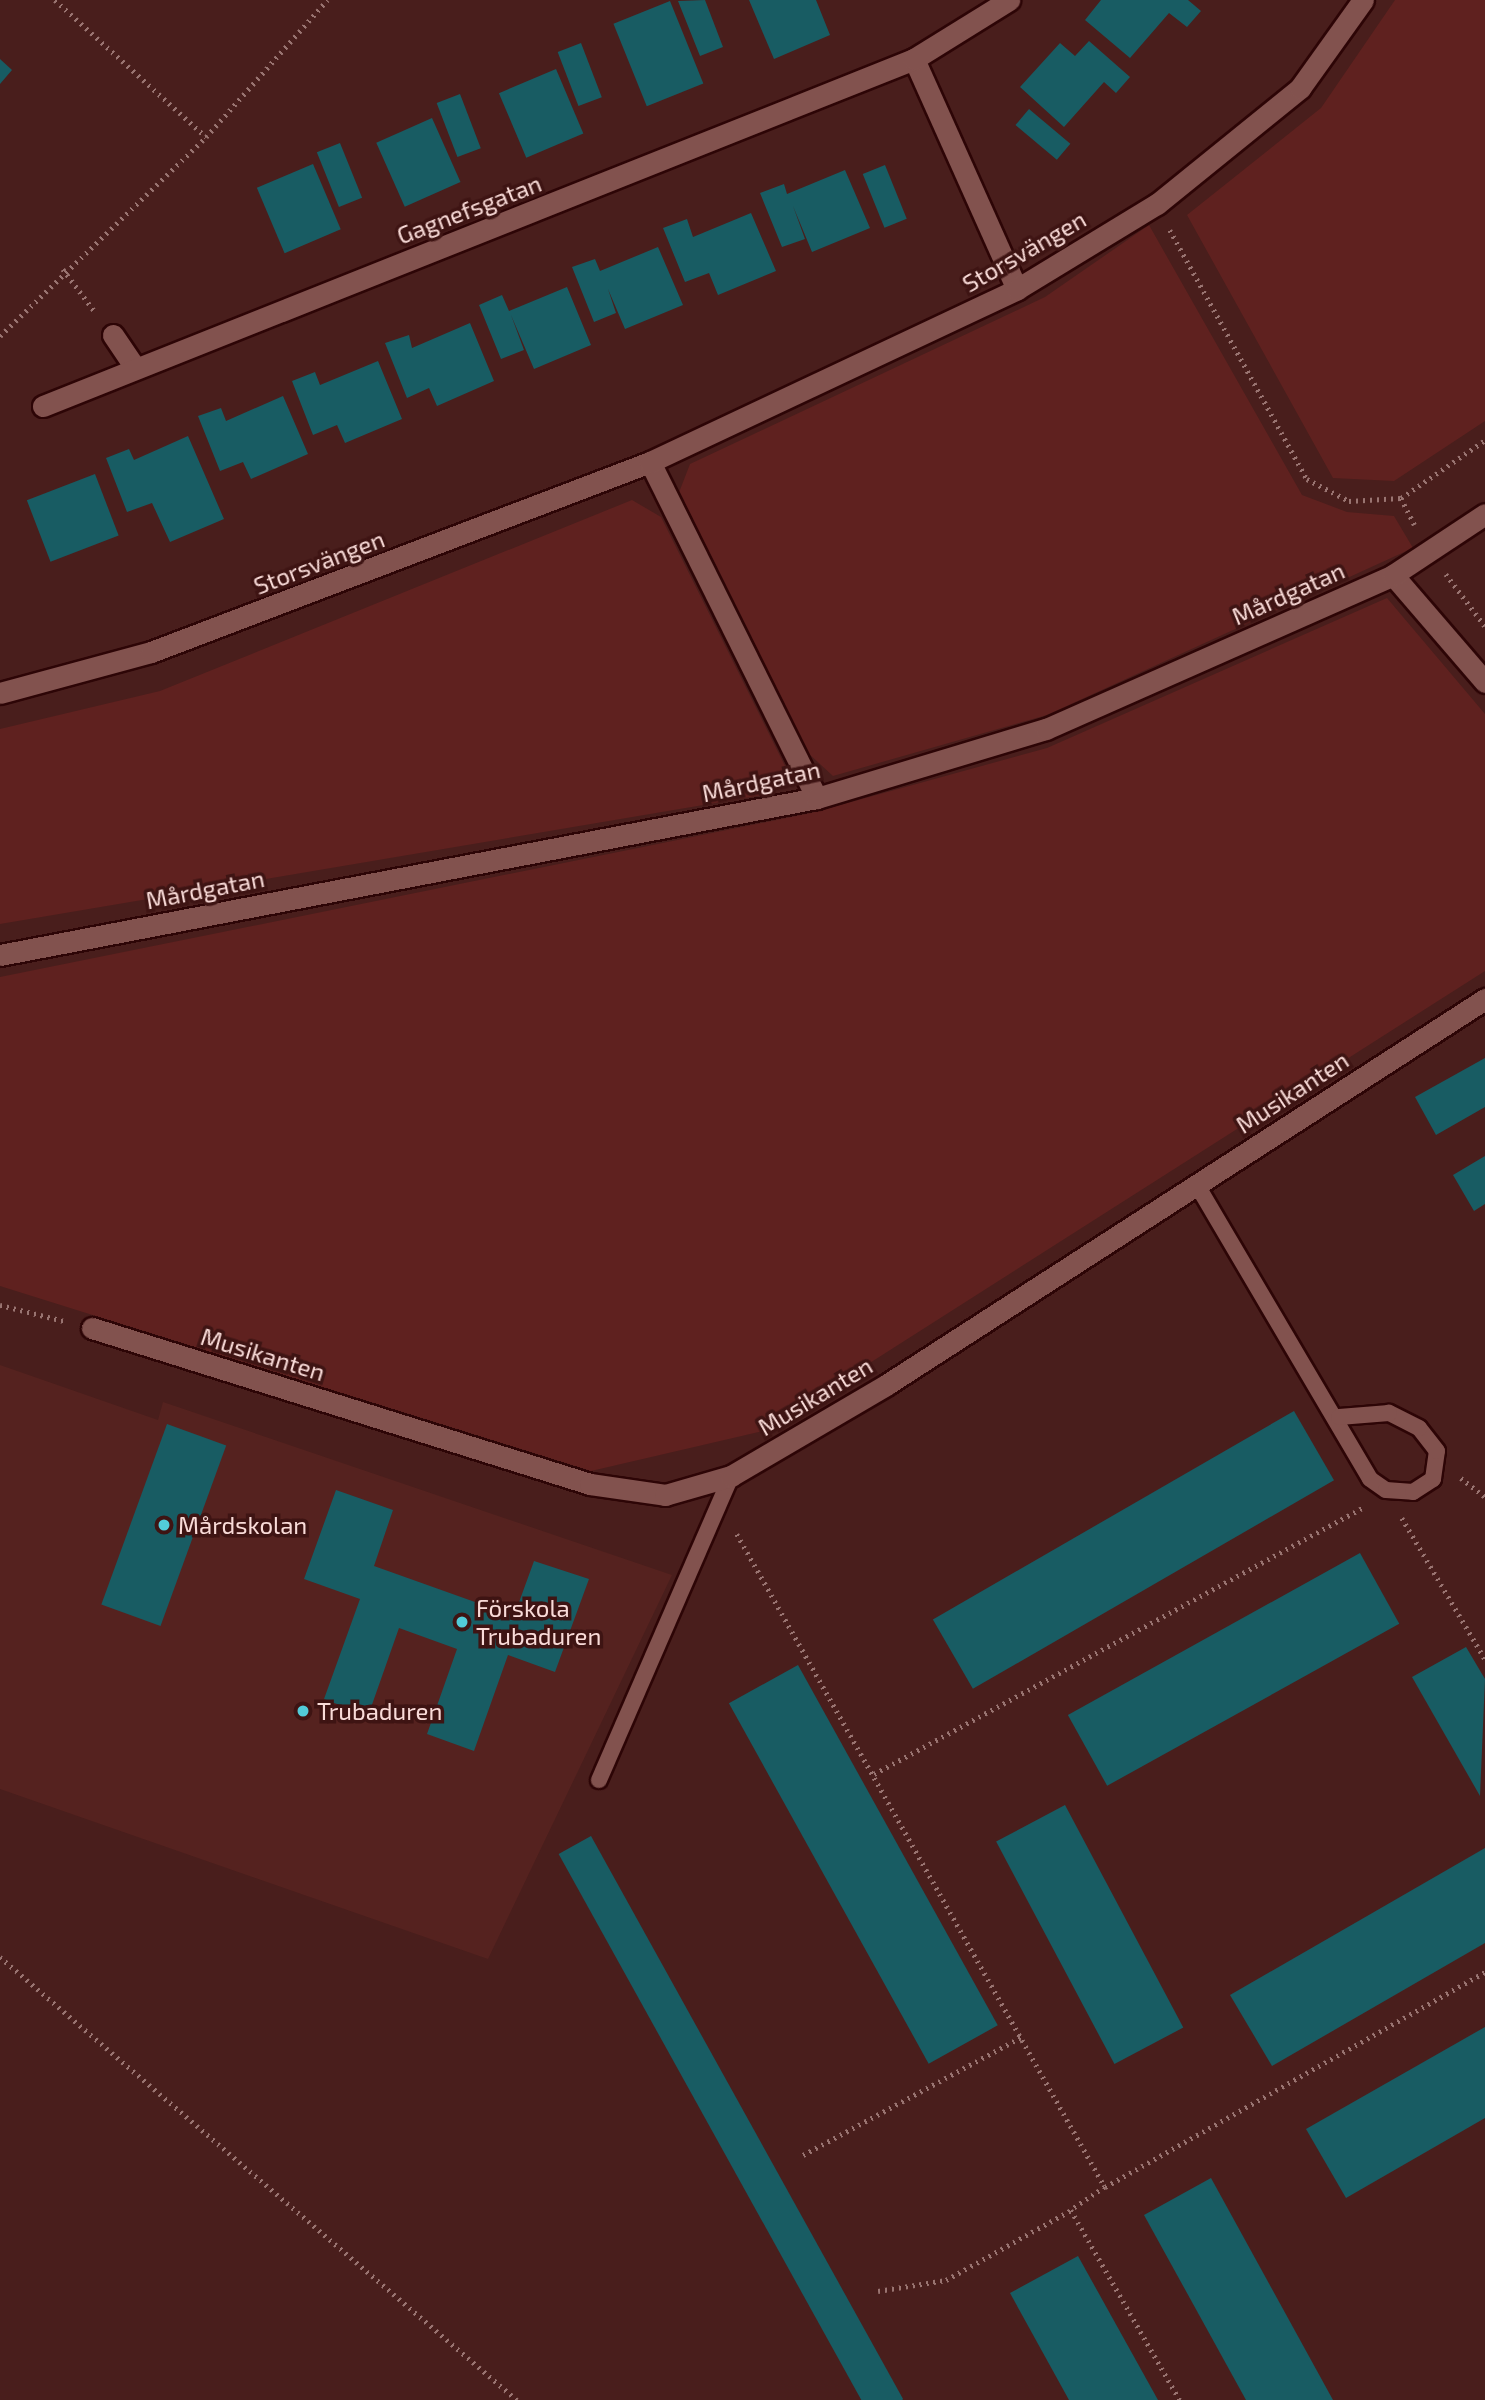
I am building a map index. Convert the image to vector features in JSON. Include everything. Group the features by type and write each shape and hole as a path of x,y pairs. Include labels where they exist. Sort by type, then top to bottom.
{"street":[{"name":"Gagnefsgatan","path":"43,406 134,366 914,59 1009,0"},
{"name":"Storsvängen","path":"0,693 151,652 650,462 1017,289 1157,204 1300,88 1363,0"},
{"path":"914,59 1017,289"},
{"path":"113,335 134,366"},
{"path":"650,462 817,798"},
{"name":"Mårdgatan","path":"0,955 817,798 1046,729 1393,575 1485,514"},
{"path":"1393,575 1485,682"},
{"name":"Musikanten","path":"92,1328 590,1484 665,1495 731,1476 1197,1185 1485,999"}],"lane":[{"path":"1197,1185 1339,1417 1370,1479 1392,1492 1413,1492 1433,1479 1437,1451 1419,1428 1389,1413 1339,1417"},
{"path":"599,1780 731,1476"}],"path":[{"path":"55,0 206,136"},
{"path":"0,336 63,270 206,136 327,0"},
{"path":"1157,204 1307,478 1349,501 1401,498 1485,440"},
{"path":"63,270 113,335"},
{"path":"0,1306 92,1328"},
{"path":"874,1774 1392,1492 1485,1659"},
{"path":"720,1503 1105,2187"},
{"path":"0,1957 517,2400"},
{"path":"878,2291 946,2280 1485,1972"},
{"path":"803,2155 1021,2037"},
{"path":"1071,2210 1180,2400"}],"shaded area":[{"path":"1395,0 1485,0 1485,421 1394,481 1333,478 1187,215 1321,108"},
{"path":"1149,225 1302,495 1347,512 1394,516 1413,548 1047,715 833,776 808,753 678,495 690,464 1045,297"},
{"path":"632,500 661,517 785,766 768,794 0,924 0,729 160,691"},
{"path":"1387,598 1485,714 1485,971 763,1431 591,1471 0,1286 0,977 811,813 1047,748"},
{"name":"Trubaduren","path":"0,1365 158,1420 163,1402 672,1575 488,1959 0,1789"}],"building":[{"path":"705,0 723,47 700,56 678,1"},
{"path":"749,0 816,0 830,35 774,59"},
{"path":"1101,0 1188,0 1201,11 1187,27 1169,13 1130,58 1085,20"},
{"path":"670,1 703,84 647,106 613,24"},
{"path":"1089,41 1130,77 1116,93 1104,82 1064,127 1020,87 1060,43 1075,56"},
{"path":"581,43 602,97 578,106 558,52"},
{"path":"0,59 12,70 0,84"},
{"path":"556,69 583,133 526,158 499,93"},
{"path":"460,94 481,148 457,157 437,103"},
{"path":"1029,109 1070,144 1057,160 1016,125"},
{"path":"432,118 460,182 405,207 376,143"},
{"path":"340,143 362,198 339,207 317,152"},
{"path":"313,164 341,229 285,253 257,188"},
{"path":"885,165 907,219 884,228 863,174"},
{"path":"845,170 870,228 812,252 793,206 805,239 782,247 760,193 784,184 787,194"},
{"path":"751,213 776,271 718,295 709,273 685,282 663,228 687,219 693,237"},
{"path":"658,247 683,305 625,329 608,289 616,313 594,322 572,267 595,259 600,271"},
{"path":"567,287 591,345 534,369 511,315 524,350 501,359 479,305 502,295 509,311"},
{"path":"470,323 494,381 437,406 429,388 407,398 385,343 409,335 412,348"},
{"path":"378,361 402,419 345,443 337,425 313,435 292,381 315,372 320,385"},
{"path":"283,396 308,454 251,479 243,462 220,471 198,416 221,408 226,421"},
{"path":"188,436 224,519 170,542 152,503 127,512 106,458 129,449 134,460"},
{"path":"95,474 119,536 51,562 27,500"},
{"path":"1485,1058 1485,1107 1436,1135 1415,1097"},
{"path":"1485,1156 1485,1204 1474,1211 1453,1175"},
{"path":"1294,1411 1334,1480 973,1689 933,1620"},
{"name":"Mårdskolan","path":"167,1424 226,1446 161,1626 101,1604"},
{"name":"Förskola Trubaduren","path":"336,1490 393,1510 374,1566 514,1616 534,1561 589,1579 555,1672 508,1655 474,1751 427,1734 457,1649 399,1628 368,1716 324,1699 360,1599 304,1579"},
{"path":"1360,1553 1399,1624 1107,1786 1068,1715"},
{"path":"1466,1647 1485,1679 1480,1796 1412,1677"},
{"path":"798,1665 998,2025 929,2064 729,1703"},
{"path":"1065,1805 1183,2028 1114,2064 996,1842"},
{"path":"591,1836 903,2399 861,2400 559,1854"},
{"path":"1485,1848 1485,1943 1272,2066 1230,1995"},
{"path":"1485,2027 1485,2118 1346,2198 1306,2129"},
{"path":"1211,2178 1333,2400 1246,2400 1144,2215"},
{"path":"1078,2256 1158,2400 1069,2400 1010,2293"}],"place":[{"name":"Mårdskolan","path":"164,1525"},
{"name":"Förskola Trubaduren","path":"462,1622"},
{"name":"Trubaduren","path":"303,1711"}]}
